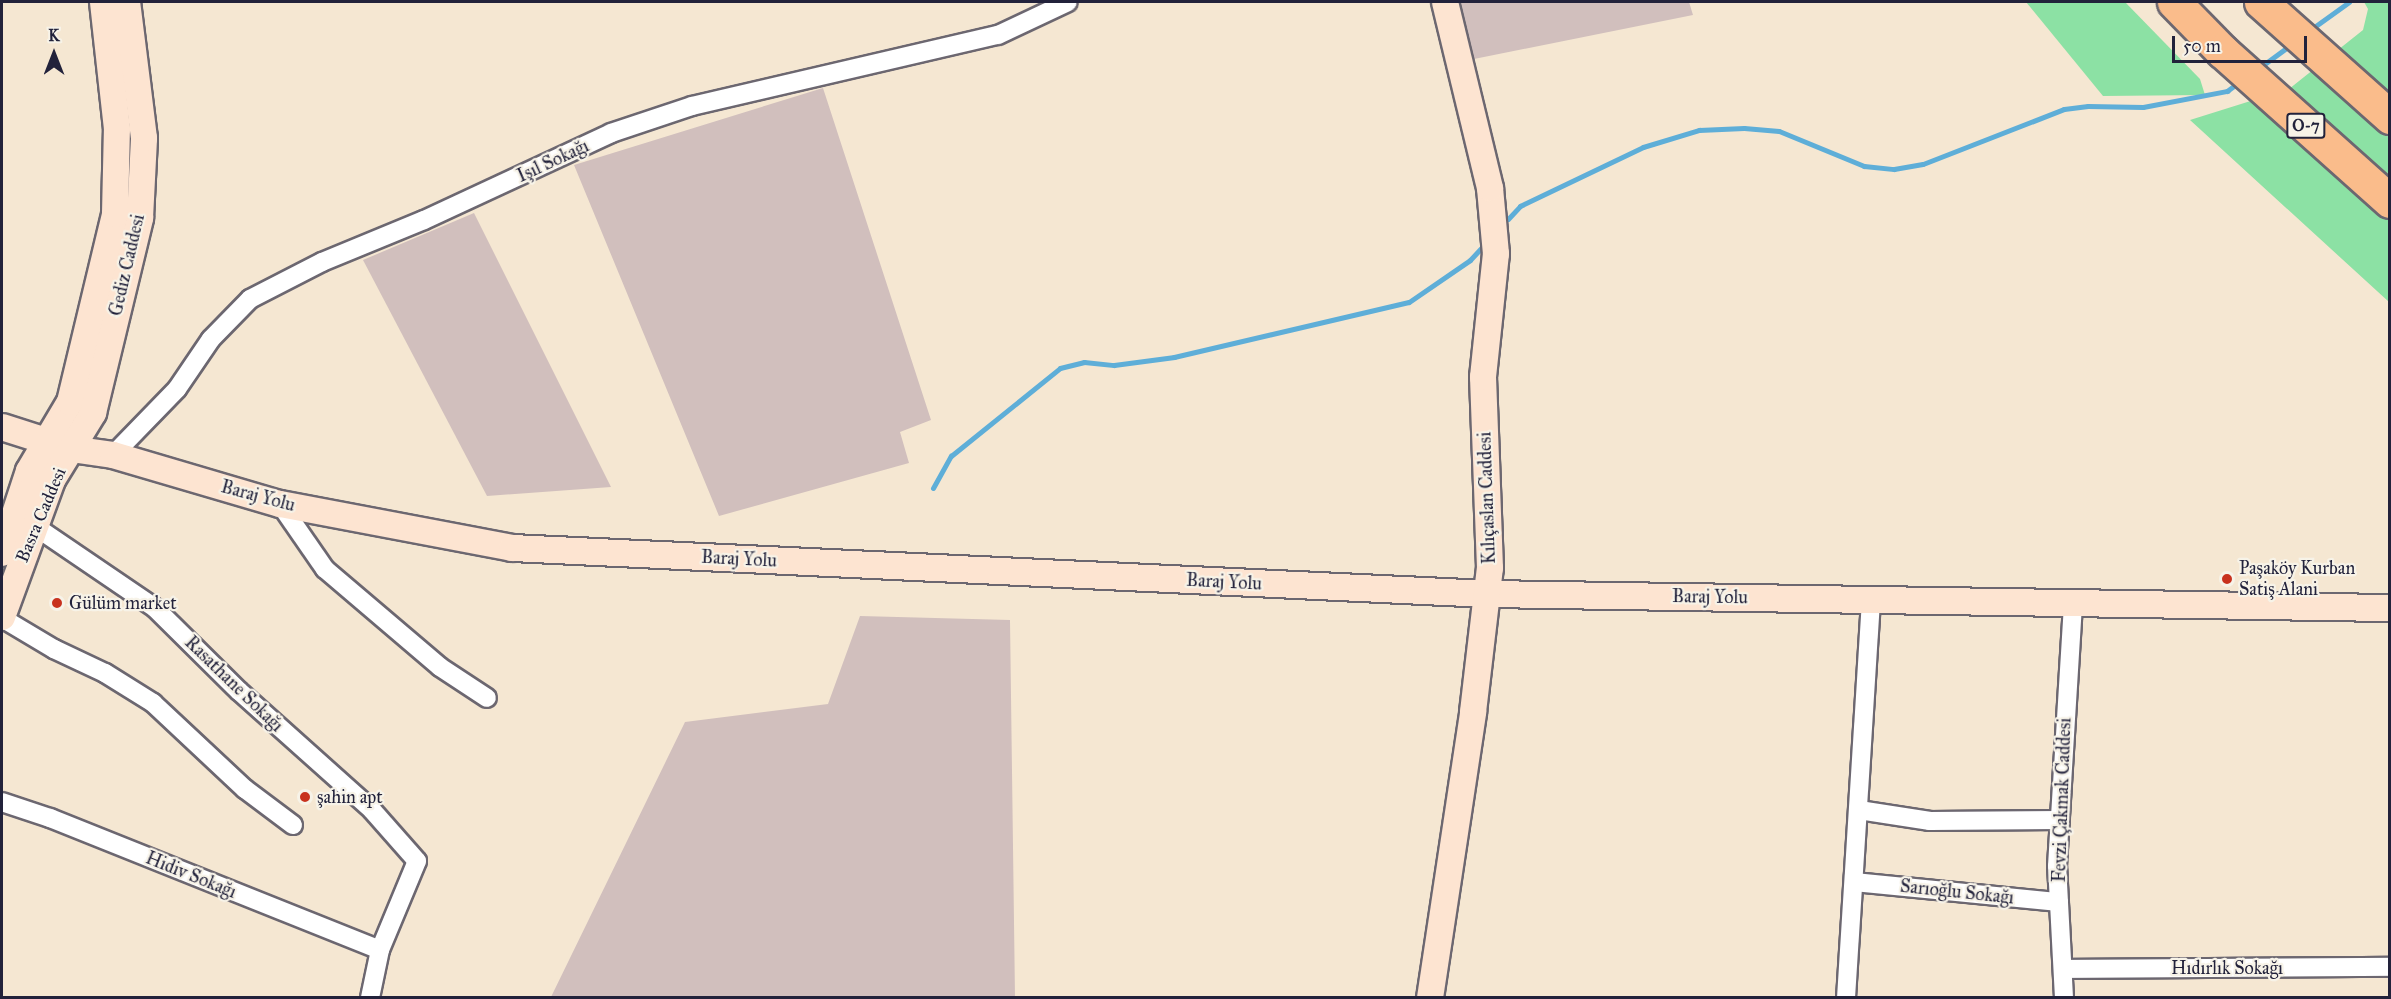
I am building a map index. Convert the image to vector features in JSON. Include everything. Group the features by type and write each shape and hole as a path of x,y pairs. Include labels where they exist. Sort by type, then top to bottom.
{"highway":[{"name":"O-7","path":"2174,2 2222,51 2390,201"},
{"path":"2264,4 2390,117"}],"street":[{"name":"Gediz Caddesi","path":"46,440 70,402 115,214 117,129 103,2"},
{"name":"Gediz Caddesi","path":"71,449 93,413 140,218 144,138 127,2"},
{"name":"Işıl Sokağı","path":"113,455 177,389 211,339 250,299 322,262 424,220 611,134 692,106 998,35 1068,2"},
{"name":"Kılıçaslan Caddesi","path":"1430,998 1473,712 1490,568 1483,377 1496,254 1490,188 1445,2"},
{"name":"Baraj Yolu","path":"2,427 71,449 113,455 280,504 512,548 1487,594 2390,608"},
{"name":"Basra Caddesi","path":"2,554 29,471 46,440"},
{"name":"Basra Caddesi","path":"2,617 33,525 52,480 71,449"},
{"path":"280,504 325,569 440,667 487,698"},
{"name":"Rasathane Sokağı","path":"33,525 155,608 239,691 372,810 417,861 380,950"},
{"path":"1846,998 1871,600"},
{"name":"Fevzi Çakmak Caddesi","path":"2064,998 2057,866 2073,603"},
{"path":"2,617 54,649 105,673 153,702 245,789 293,825"},
{"name":"Hidiv Sokağı","path":"2,802 50,818 380,950"},
{"path":"1859,810 1930,821 2059,820"},
{"name":"Sarıoğlu Sokağı","path":"1854,882 2059,902"},
{"path":"370,998 380,950"},
{"name":"Hıdırlık Sokağı","path":"2064,969 2390,968"}],"shaded area":[{"path":"1457,2 1689,2 1693,15 1474,59"},
{"path":"823,88 931,420 900,432 909,463 719,516 574,165"},
{"path":"474,213 611,487 487,496 363,260"},
{"path":"860,616 1010,620 1015,997 551,997 685,722 828,704"}],"green space":[{"path":"2026,2 2125,2 2200,79 2205,95 2103,96"},
{"path":"2364,2 2389,2 2389,302 2190,120 2289,89 2363,30 2368,9"}],"waterway":[{"path":"2310,30 2349,2"},
{"path":"2259,68 2293,43"},
{"path":"1508,219 1520,206 1643,147 1699,130 1744,128 1779,131 1864,166 1894,169 1923,164 2064,109 2088,106 2143,107 2227,91 2239,82"},
{"path":"933,488 951,456 1060,368 1084,362 1114,365 1174,357 1409,302 1470,260 1481,248"}],"place":[{"name":"Paşaköy Kurban Satiş Alani","path":"2227,579"},
{"name":"Gülüm market","path":"57,603"},
{"name":"şahin apt","path":"305,797"}]}
